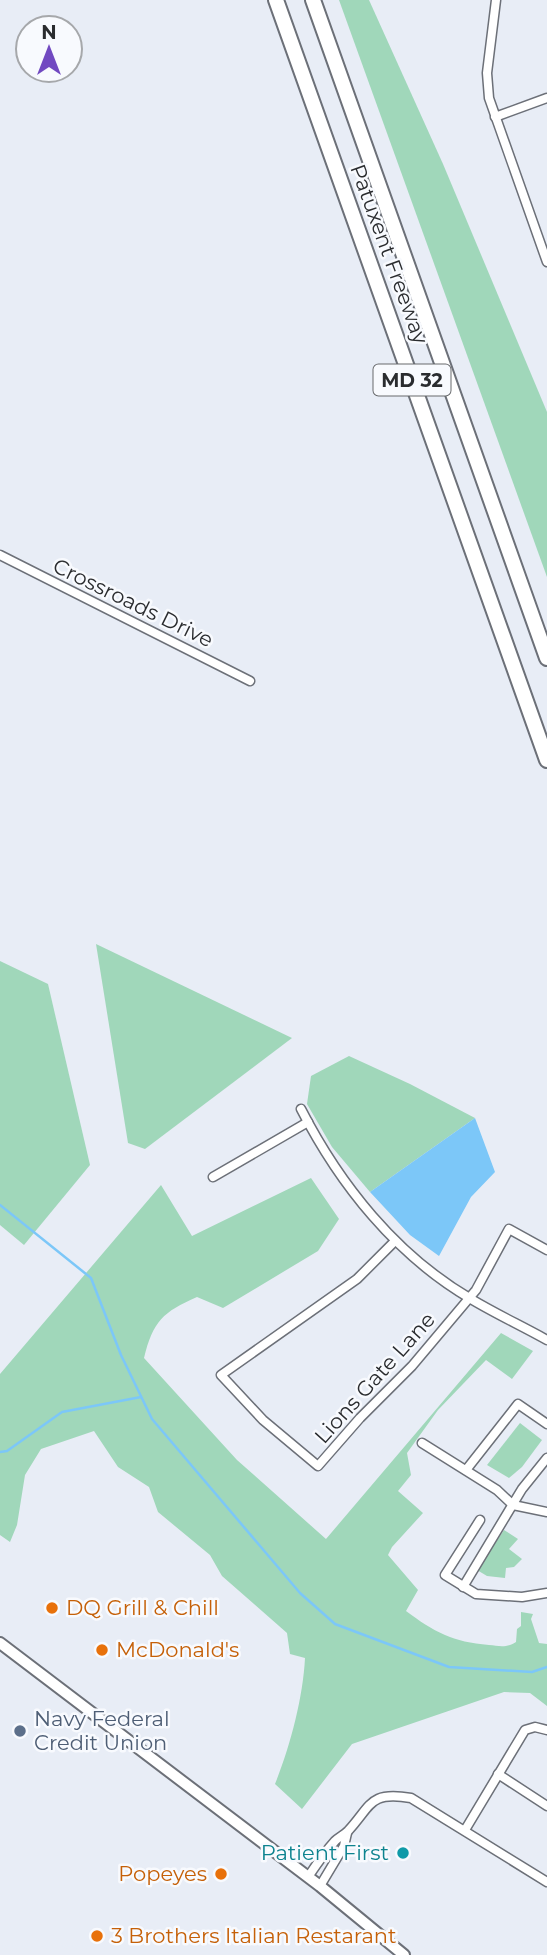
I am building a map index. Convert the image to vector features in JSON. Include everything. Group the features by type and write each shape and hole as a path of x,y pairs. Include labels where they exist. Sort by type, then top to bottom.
{"highway":[{"name":"Patuxent Freeway","path":"276,0 547,760"},
{"name":"Patuxent Freeway","path":"313,0 547,658"}],"main road":[{"path":"0,1643 320,1886 404,1955"}],"street":[{"path":"496,0 487,74 489,98 543,238 547,262"},
{"path":"495,117 547,98"},
{"name":"Crossroads Drive","path":"0,555 250,681"},
{"path":"301,1109 358,1199 395,1241 469,1298 546,1336"},
{"path":"213,1177 308,1122"},
{"path":"469,1298 509,1229 547,1250"},
{"name":"Lions Gate Lane","path":"395,1241 356,1279 221,1375 263,1420 318,1466 430,1345 469,1298"},
{"path":"466,1469 518,1404 547,1424"},
{"path":"422,1443 497,1490 513,1505 547,1512"},
{"path":"463,1587 513,1505 547,1458"},
{"path":"480,1520 445,1575 476,1594 530,1597 547,1593"},
{"path":"465,1830 525,1730 535,1727 547,1730"},
{"path":"498,1774 547,1806"},
{"path":"307,1877 336,1840 347,1833 364,1809 375,1800 396,1796 411,1798 547,1882"},
{"path":"320,1886 344,1846 347,1833"}],"green space":[{"path":"339,0 369,0 443,164 547,412 547,577"},
{"path":"96,944 292,1038 145,1149 128,1143"},
{"path":"0,961 48,984 90,1165 24,1245 0,1225"},
{"path":"349,1056 475,1118 370,1192 332,1147 307,1104 311,1076"},
{"path":"311,1178 339,1219 318,1251 223,1308 197,1297 176,1308 156,1326 144,1358 237,1460 326,1539 501,1333 533,1351 512,1379 486,1360 438,1410 407,1453 411,1475 398,1491 423,1513 388,1555 418,1590 406,1611 444,1635 476,1644 509,1645 516,1642 517,1629 521,1626 521,1612 533,1614 531,1619 539,1643 547,1644 547,1706 530,1693 504,1692 352,1744 302,1809 275,1784 295,1722 305,1658 290,1654 287,1633 222,1576 210,1555 158,1512 149,1487 118,1467 94,1431 41,1449 25,1475 17,1525 10,1542 0,1535 0,1374 161,1185 192,1236"},
{"path":"520,1423 542,1440 522,1467 509,1478 487,1465"},
{"path":"504,1530 518,1539 509,1549 522,1559 514,1567 506,1568 505,1578 487,1576 477,1570"}],"water":[{"path":"475,1118 495,1172 471,1197 439,1256 410,1235 370,1192"}],"waterway":[{"path":"0,1205 91,1278 121,1355 152,1419 300,1593 335,1624 449,1667 532,1672 547,1667"},
{"path":"0,1452 7,1451 62,1412 141,1397"}],"place":[{"name":"DQ Grill & Chill","path":"52,1608"},
{"name":"McDonald's","path":"102,1650"},
{"name":"Navy Federal Credit Union","path":"20,1731"},
{"name":"Patient First","path":"403,1853"},
{"name":"Popeyes","path":"221,1874"},
{"name":"3 Brothers Italian Restarant","path":"97,1936"}]}
